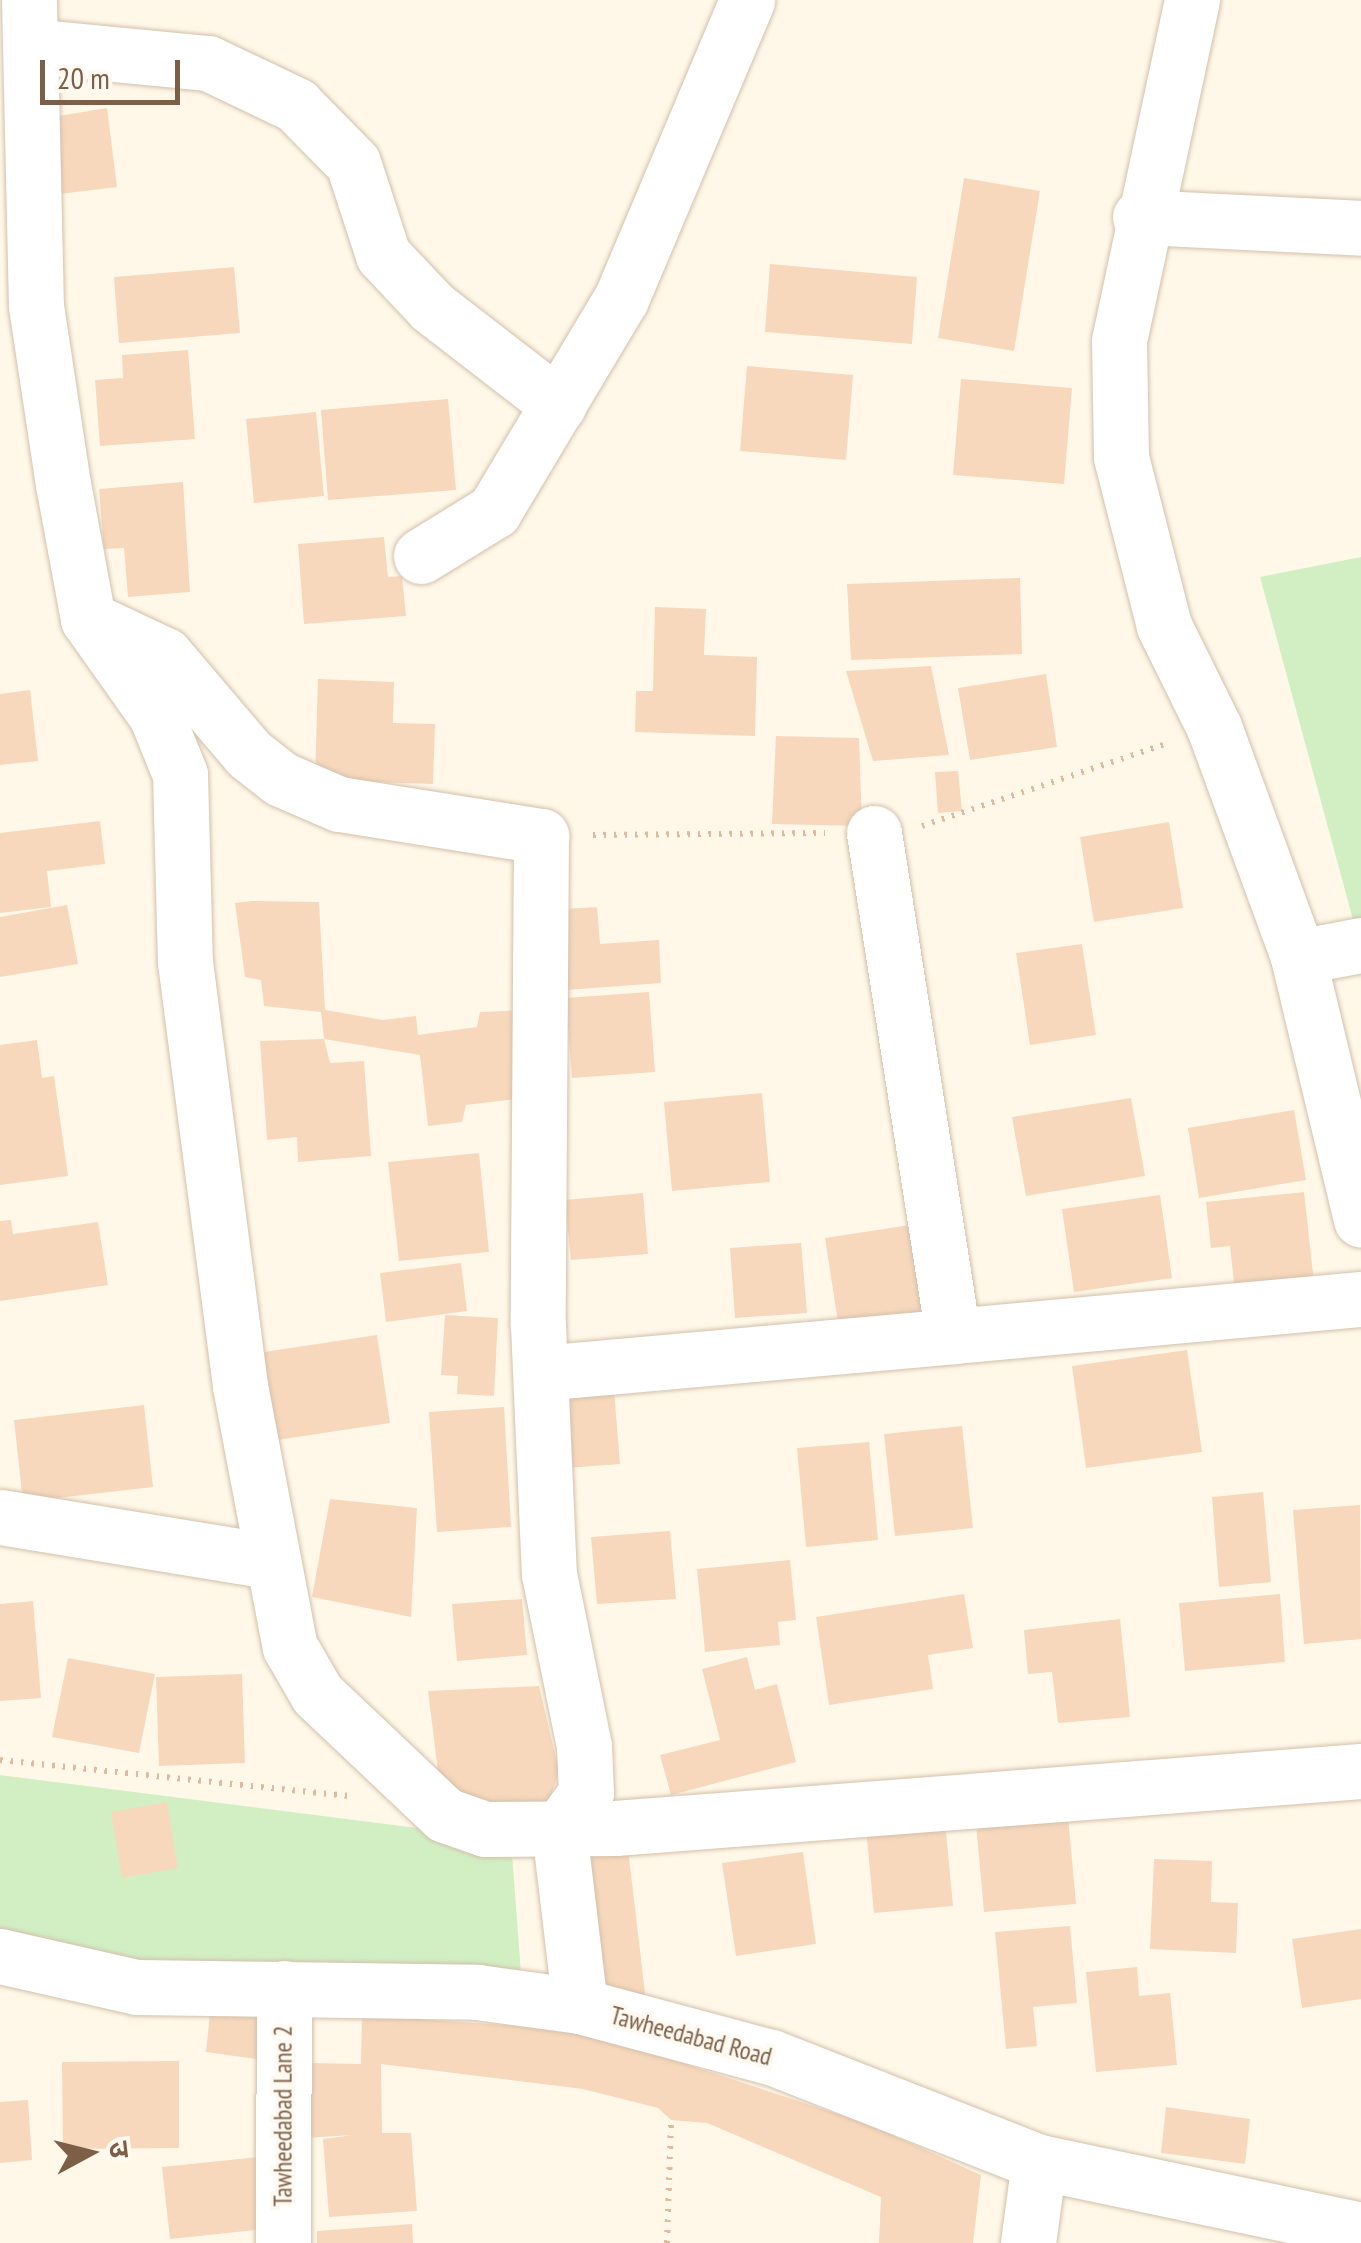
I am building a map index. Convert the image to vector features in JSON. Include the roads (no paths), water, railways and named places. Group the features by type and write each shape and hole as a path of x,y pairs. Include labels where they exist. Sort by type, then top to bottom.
{"street":[{"path":"421,556 494,511 622,299 747,0"},
{"path":"1192,0 1140,217 1119,341 1121,457 1164,626 1214,728 1298,957 1361,1220"},
{"path":"559,405 432,306 384,255 352,164 296,105 208,63 30,23 36,306 88,619 156,715 180,774 185,962 270,1561 290,1647 317,1694 430,1802 485,1829 559,1830 1361,1771"},
{"path":"1140,217 1361,228"},
{"path":"88,619 165,655 249,754 281,779 338,804 541,836 541,1373 549,1574 584,1746 586,1792 559,1830 580,2006"},
{"path":"874,832 953,1336"},
{"path":"1298,957 1361,944"},
{"path":"541,1373 1361,1299"},
{"path":"0,1517 270,1561"},
{"name":"Tawheedabad Road","path":"0,1956 137,1987 476,1992 580,2006 770,2057 1039,2162 1361,2230"},
{"name":"Tawheedabad Lane 2","path":"283,2243 284,1988"},
{"path":"1028,2243 1039,2162"}]}
